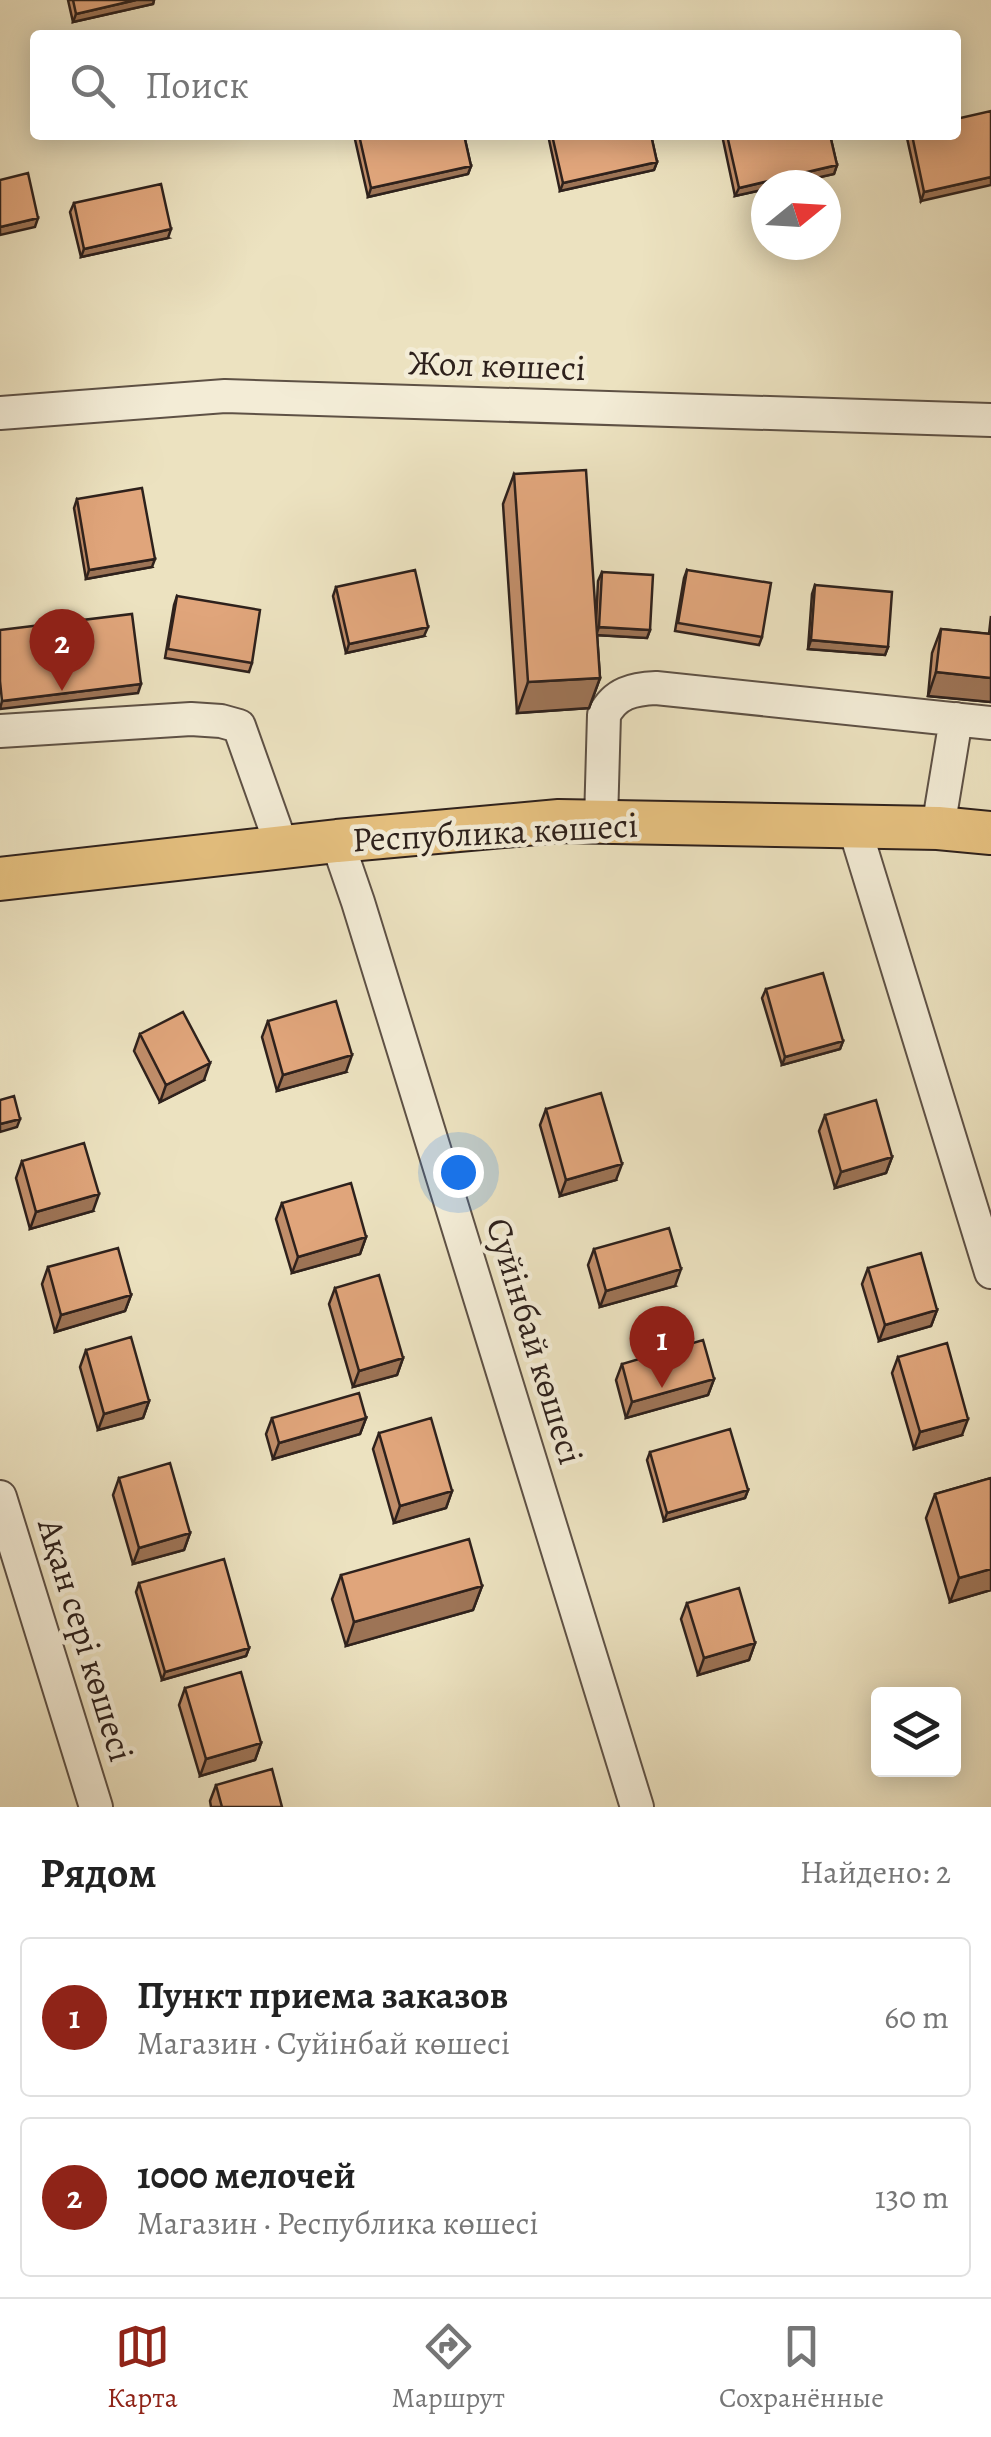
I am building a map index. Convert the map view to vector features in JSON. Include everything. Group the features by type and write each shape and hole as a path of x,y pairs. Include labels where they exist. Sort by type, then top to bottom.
{"main road":[{"name":"Республика көшесі","path":"0,879 336,841 560,821 938,828 991,833"}],"street":[{"name":"Жол көшесі","path":"0,412 224,396 991,420"},
{"path":"601,821 604,714 610,702 634,689 656,688 991,723"},
{"path":"0,732 191,719 222,720 239,726 282,847"},
{"path":"938,828 956,720"},
{"path":"854,826 991,1272"},
{"name":"Суйінбай көшесі","path":"336,841 637,1807"},
{"name":"Ақан сері көшесі","path":"0,1497 96,1807"}],"building":[{"path":"73,0 136,0 76,14"},
{"path":"991,111 991,177 924,192 913,140 961,140 961,118"},
{"path":"360,140 465,140 471,166 371,188"},
{"path":"553,140 652,140 657,162 563,183"},
{"path":"728,140 831,140 837,165 816,170 751,170 751,185 739,188"},
{"path":"28,173 38,218 0,227 0,180"},
{"path":"161,184 171,229 84,249 74,203"},
{"path":"586,470 600,678 528,682 514,474"},
{"path":"142,488 155,559 89,570 77,499"},
{"path":"415,570 428,627 349,644 336,587"},
{"path":"687,570 771,583 762,637 678,623"},
{"path":"602,572 653,575 650,630 599,627"},
{"path":"815,585 892,592 888,647 811,640"},
{"path":"177,596 260,610 252,663 168,649"},
{"path":"132,614 141,684 2,701 0,630"},
{"path":"941,629 991,634 991,678 936,672"},
{"path":"823,973 843,1041 785,1057 766,989"},
{"path":"336,1001 352,1055 283,1075 268,1021"},
{"path":"183,1012 210,1063 166,1085 140,1034"},
{"path":"601,1093 622,1164 566,1180 546,1109"},
{"path":"14,1096 20,1119 0,1124 0,1100"},
{"path":"876,1100 892,1157 841,1172 825,1115"},
{"path":"84,1143 99,1194 36,1212 22,1161"},
{"path":"351,1183 366,1237 298,1257 282,1203"},
{"path":"669,1228 681,1269 606,1291 594,1249"},
{"path":"118,1248 131,1295 61,1315 48,1267"},
{"path":"921,1253 937,1310 885,1325 868,1268"},
{"path":"379,1275 403,1358 359,1371 335,1288"},
{"path":"131,1337 149,1401 104,1414 86,1350"},
{"path":"703,1340 714,1379 632,1402 622,1364"},
{"path":"947,1343 968,1419 920,1432 898,1357"},
{"path":"359,1393 366,1418 279,1443 272,1418"},
{"path":"431,1418 452,1491 400,1506 379,1433"},
{"path":"730,1429 748,1490 667,1513 650,1452"},
{"path":"170,1463 190,1533 139,1548 119,1478"},
{"path":"991,1478 991,1569 959,1578 935,1494"},
{"path":"469,1539 482,1586 354,1622 341,1575"},
{"path":"224,1559 249,1648 165,1672 139,1583"},
{"path":"739,1588 755,1643 704,1658 687,1603"},
{"path":"241,1672 261,1743 206,1759 185,1688"},
{"path":"272,1769 282,1807 222,1807 216,1785"}],"place":[{"name":"1000 мелочей","path":"62,691"},
{"name":"Пункт приема заказов","path":"662,1388"}]}
